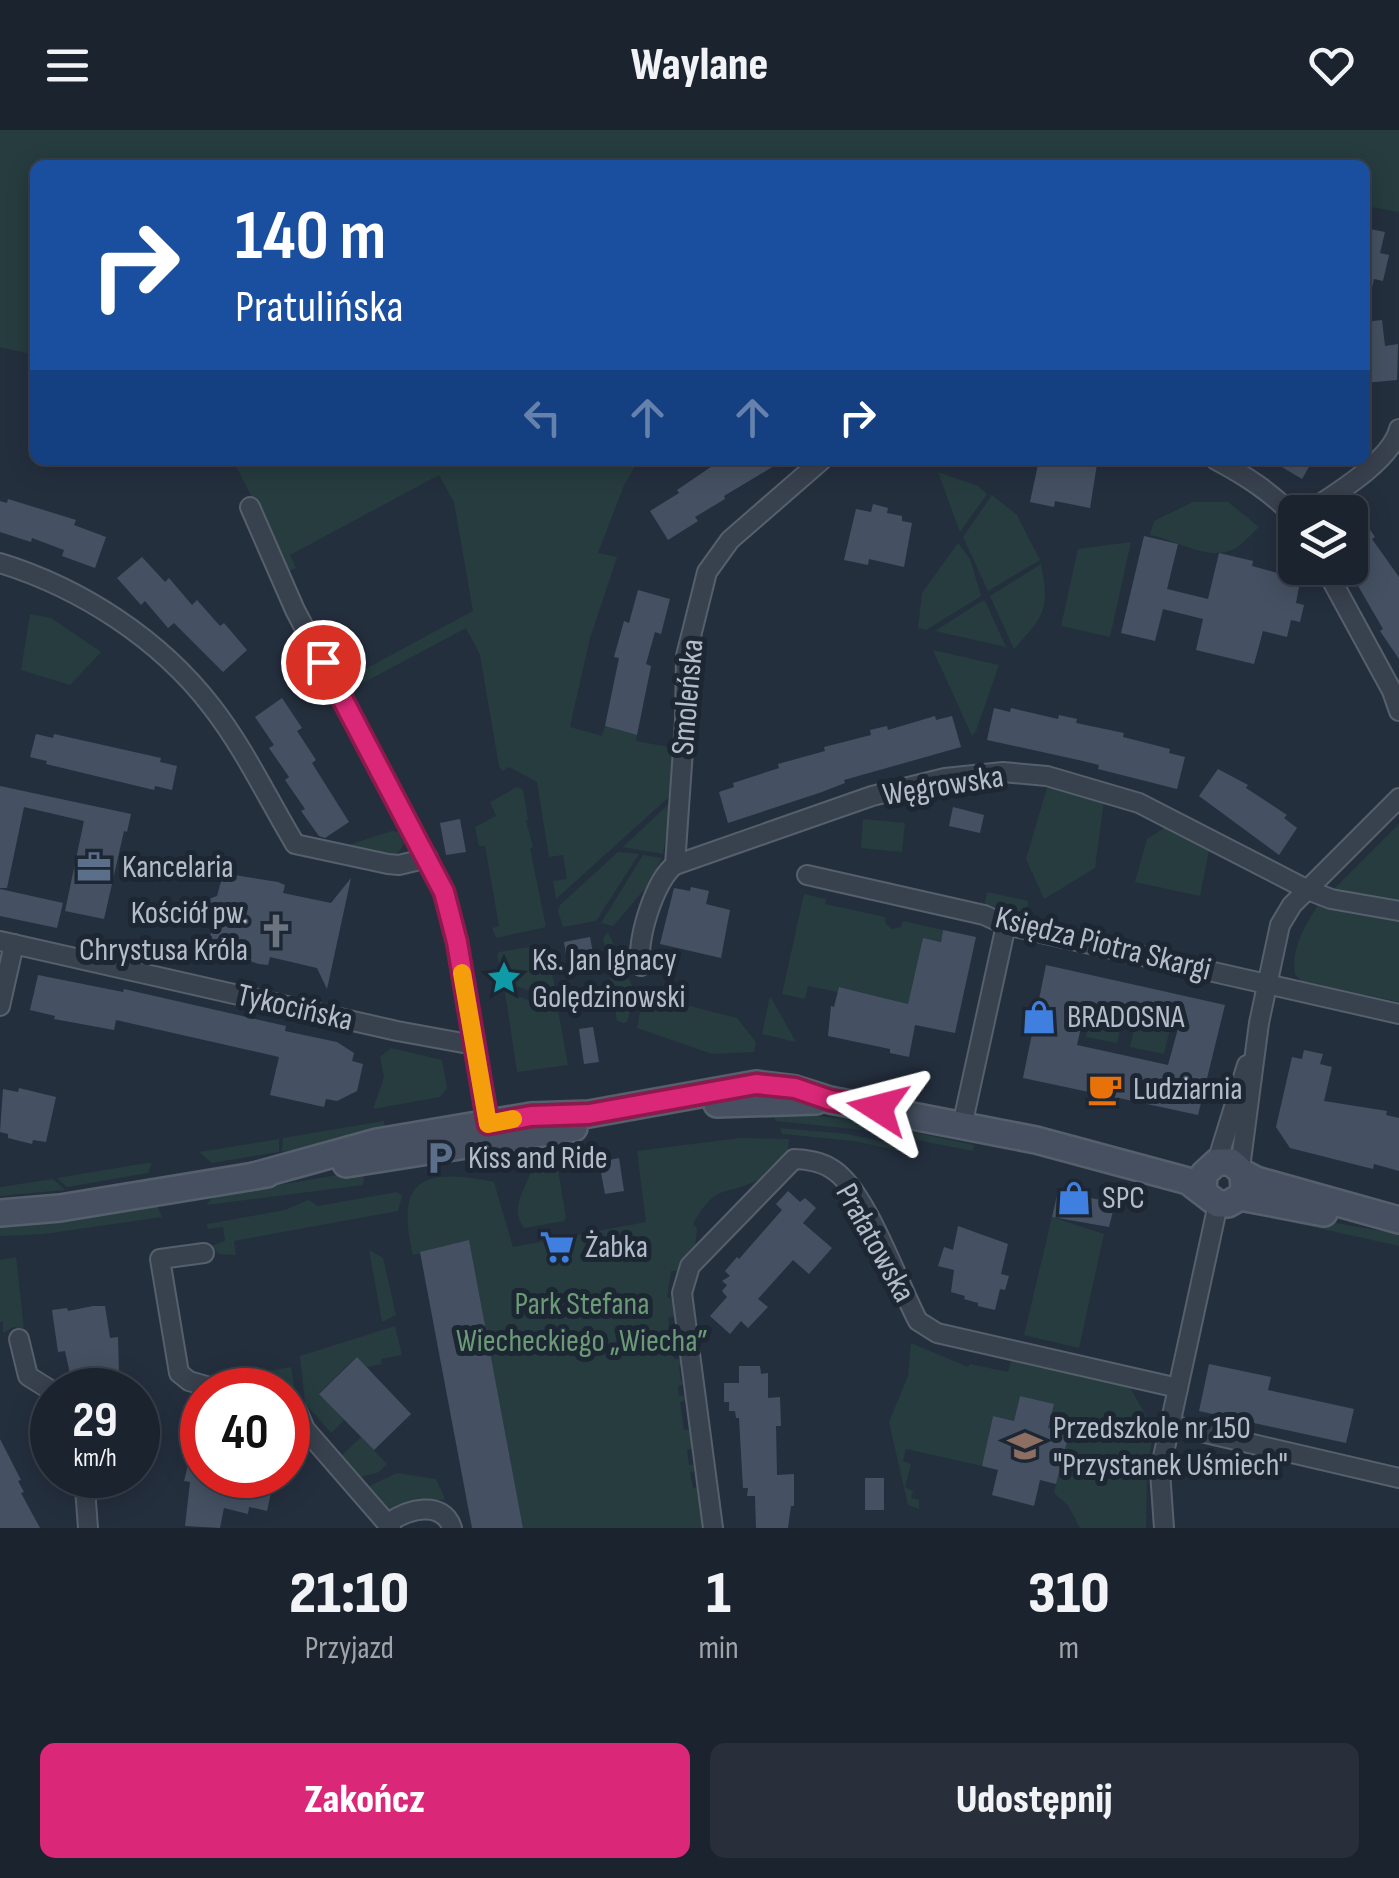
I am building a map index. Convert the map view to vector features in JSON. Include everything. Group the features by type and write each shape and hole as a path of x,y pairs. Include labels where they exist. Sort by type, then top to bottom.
{"street":[{"path":"1370,465 1396,440 1399,429"},
{"name":"Smoleńska","path":"674,865 686,656 706,572 730,540 816,465"},
{"path":"1226,465 1278,499"},
{"path":"1330,495 1370,465"},
{"path":"250,507 299,619 428,858 451,917 489,1133"},
{"path":"0,563 26,571 85,600 149,643 184,675 214,708 295,844 388,864 428,858"},
{"path":"1334,585 1399,711"},
{"name":"Węgrowska","path":"674,865 872,796 945,778 1003,772 1048,776 1139,804 1308,890 1331,899 1399,911"},
{"path":"1164,1528 1160,1470 1280,924 1292,905 1399,798"},
{"path":"642,966 638,954 642,937 663,874 674,865"},
{"name":"Księdza Piotra Skargi","path":"807,875 1399,1014"},
{"path":"962,1126 1006,924"},
{"path":"0,1006 7,943"},
{"name":"Tykocińska","path":"7,943 397,1032 463,1043 474,1041"},
{"path":"0,1213 60,1208 489,1133 714,1104 830,1100 1036,1140 1188,1181 1256,1180 1399,1222"},
{"name":"Prałatowska","path":"713,1528 682,1292 690,1266 794,1159 832,1168 852,1187 918,1321 937,1334 1178,1388"},
{"path":"180,1374 160,1259 204,1253"},
{"path":"19,1339 30,1377"},
{"path":"1171,1426 1399,1478"},
{"path":"310,1435 389,1526 400,1515 426,1509 443,1513 452,1528"},
{"path":"86,1498 88,1528"}],"green space":[{"path":"0,130 1399,130 1399,212 1370,207 1370,160 30,160 30,354 0,347"},
{"path":"236,465 636,465 598,553 617,557 590,638 570,727 602,736 605,726 637,735 636,741 674,748 669,797 556,899 553,881 567,879 563,855 549,857 537,782 509,767 502,771 499,766 480,655 466,628 359,685 354,675 473,611 454,502 439,475 290,555 296,568 289,571"},
{"path":"938,472 978,486 987,494 960,532"},
{"path":"992,495 1017,515 1040,560 988,591 963,537"},
{"path":"1193,502 1228,502 1259,527 1237,547 1214,553 1150,535 1154,521"},
{"path":"1131,542 1110,637 1061,626 1078,549"},
{"path":"958,543 970,559 981,596 926,630 918,628 922,593"},
{"path":"1041,564 1045,592 1042,611 1014,649 990,596"},
{"path":"982,601 1006,647 935,631"},
{"path":"30,614 51,618 101,652 70,685 21,670"},
{"path":"933,650 999,665 972,736"},
{"path":"1057,786 1104,801 1095,868 1044,899 1026,859 1047,788"},
{"path":"517,787 523,790 546,927 496,938 492,928 499,926 485,846 479,846 475,827 496,816 490,802"},
{"path":"673,800 663,854 623,847"},
{"path":"863,819 905,823 902,852 861,848"},
{"path":"1399,824 1399,904 1333,890"},
{"path":"1169,825 1210,846 1200,896 1135,882 1147,839"},
{"path":"398,832 404,844 398,859 345,846"},
{"path":"618,852 639,854 596,921 563,927 560,905"},
{"path":"643,855 662,858 649,884 613,926 601,923"},
{"path":"987,892 1028,901 1026,918 984,907"},
{"path":"804,894 826,899 825,904 885,917 885,923 892,929 901,927 903,921 943,930 941,941 923,939 908,1004 840,987 838,992 808,986 805,999 782,994"},
{"path":"1322,899 1399,918 1399,1002 1301,981 1295,974 1298,944"},
{"path":"608,932 635,992 624,1023 617,1021 603,938"},
{"path":"547,944 557,1000 504,982 499,952"},
{"path":"1113,980 1167,992 1160,1021 1171,1024 1164,1054 1130,1047 1137,1016 1124,1013 1117,1043 1086,1037 1093,1006"},
{"path":"505,992 558,1010 568,1065 517,1072"},
{"path":"643,994 737,1018 756,1042 754,1052 712,1054 637,1028"},
{"path":"770,996 796,1042 762,1034"},
{"path":"391,1048 442,1060 447,1088 440,1097 373,1109 384,1077 380,1057"},
{"path":"771,1111 855,1120 974,1145 973,1151 864,1130 776,1121"},
{"path":"384,1121 378,1135 282,1152 283,1138"},
{"path":"780,1128 848,1134 905,1147 908,1153 854,1141 782,1134"},
{"name":"Park Stefana Wiecheckiego „Wiecha”","path":"740,1138 789,1139 787,1158 760,1179 720,1193 708,1202 693,1224 697,1228 695,1247 681,1271 671,1271 667,1297 677,1303 673,1303 675,1316 668,1318 672,1344 683,1347 673,1352 674,1359 685,1360 686,1365 679,1366 681,1381 688,1383 678,1386 679,1396 686,1395 687,1400 680,1402 684,1430 691,1429 693,1448 687,1450 689,1465 696,1465 697,1471 690,1472 693,1488 699,1488 705,1528 523,1528 469,1241 413,1255 408,1229 412,1194 420,1184 433,1178 494,1182 513,1247 646,1222 637,1151"},
{"path":"279,1139 279,1152 212,1163 199,1152"},
{"path":"548,1162 558,1169 566,1218 524,1228 518,1204 533,1165"},
{"path":"152,1163 148,1173 67,1187 57,1178"},
{"path":"355,1172 364,1178 363,1185 206,1205 214,1196"},
{"path":"53,1179 65,1190 0,1196 0,1187"},
{"path":"397,1192 402,1196 398,1211 234,1241 236,1255 219,1254 211,1246 225,1241 223,1227 208,1229 207,1224 285,1210 308,1200 318,1206"},
{"path":"157,1205 162,1217 44,1234 0,1236 0,1226"},
{"path":"1278,1213 1399,1234 1399,1246 1277,1219"},
{"path":"1052,1217 1104,1234 1079,1348 1024,1335"},
{"path":"369,1250 383,1258 396,1315 382,1322"},
{"path":"16,1257 24,1329 13,1327 3,1333 0,1260"},
{"path":"395,1326 402,1355 366,1367 356,1357 319,1393 344,1420 331,1433 310,1409 310,1368 301,1368 300,1356"},
{"path":"911,1343 968,1367 970,1364 1008,1372 1012,1358 1129,1386 1154,1430 1147,1469 1146,1528 1080,1528 1068,1505 1054,1493 1068,1434 1048,1428 1053,1404 1020,1396 1014,1421 993,1416 989,1433 993,1434 982,1466 906,1449 903,1461 911,1464 905,1487 913,1491 911,1498 919,1500 919,1509 908,1505 889,1422 908,1376"},
{"path":"361,1437 387,1464 379,1472 357,1478 339,1458"},
{"path":"397,1473 436,1479 445,1499 389,1510 365,1488"}],"building":[{"path":"1370,229 1385,232 1380,253 1389,255 1383,281 1374,279 1371,292"},
{"path":"1382,320 1385,346 1398,344 1397,380 1370,383 1370,321"},
{"path":"714,465 776,465 724,496 725,499 695,517 698,521 668,540 650,511 679,493 677,490"},
{"path":"1038,465 1097,465 1090,508 1055,501 1054,507 1030,502"},
{"path":"1278,465 1310,465 1302,479"},
{"path":"8,499 76,520 74,525 106,537 95,568 62,556 64,550 0,532 0,501 7,503"},
{"path":"873,504 912,523 904,567 869,559 868,565 844,560 856,509 871,512"},
{"path":"1368,526 1375,537 1372,539 1399,577 1399,659 1380,631 1383,629 1358,585 1368,585"},
{"path":"1144,536 1178,544 1167,589 1208,599 1219,553 1253,561 1252,566 1278,573 1278,585 1299,587 1296,603 1304,605 1300,622 1291,620 1287,637 1263,631 1254,664 1196,650 1203,619 1163,609 1155,641 1121,633"},
{"path":"142,557 165,582 169,578 192,605 197,600 220,626 224,623 247,650 223,672 174,623 168,628 145,601 141,605 117,578"},
{"path":"638,590 670,599 661,634 655,632 646,664 651,666 637,735 605,726 619,658 614,657"},
{"path":"282,698 302,728 297,731 316,760 312,763 349,822 325,838 319,836 301,811 305,809 285,780 289,777 269,748 274,745 255,717"},
{"path":"994,708 1077,719 1076,723 1124,733 1123,737 1170,749 1169,753 1185,757 1177,789 1098,769 1099,765 987,740"},
{"path":"935,716 936,720 952,716 961,747 844,780 845,783 822,792 728,823 719,792 734,787 733,783 779,768 778,764 825,751 824,747 871,735 870,730 887,726 888,730"},
{"path":"36,734 53,738 54,734 161,758 160,762 177,766 172,790 155,786 154,790 46,764 47,761 30,757"},
{"path":"1218,769 1248,785 1246,788 1287,815 1284,818 1297,828 1279,855 1199,796"},
{"path":"0,786 131,814 104,919 65,911 84,821 24,807 7,888 0,888"},
{"path":"953,807 984,815 980,833 949,826"},
{"path":"460,819 466,852 446,855 440,823"},
{"name":"Kościół pw. Chrystusa Króla","path":"228,874 278,882 285,885 283,893 331,903 351,878 327,989 317,968 270,957 268,965 259,964 211,949 208,943 213,926 205,918 204,908 209,899 217,896 222,878"},
{"path":"691,887 709,891 706,904 730,910 721,958 660,944 674,888 690,891"},
{"path":"0,889 63,903 57,928 0,916"},
{"path":"943,930 976,937 955,1033 915,1025 909,1057 828,1036 831,1006 834,1007 839,987 908,1004 923,938 941,942"},
{"path":"590,937 596,970 569,974 564,942"},
{"path":"1046,965 1225,1005 1198,1115 1119,1098 1118,1103 1102,1100 1103,1095 1023,1078","holes":["1086,1005 1179,1025 1168,1065 1077,1045"]},
{"path":"38,975 123,992 124,989 286,1026 285,1031 337,1042 354,1053 352,1061 363,1064 357,1091 337,1101 326,1099 324,1107 270,1095 279,1057 116,1020 114,1030 54,1019 55,1016 30,1010"},
{"path":"593,1027 599,1062 584,1064 579,1029"},
{"path":"1304,1050 1323,1054 1320,1064 1332,1067 1324,1101 1387,1111 1386,1115 1399,1118 1399,1171 1374,1164 1373,1169 1290,1148 1276,1127 1292,1057 1302,1059"},
{"path":"19,1088 56,1097 46,1142 33,1140 32,1144 0,1132 3,1089 18,1092"},
{"path":"619,1158 624,1191 605,1194 599,1162"},
{"path":"788,1191 800,1202 805,1198 816,1208 803,1223 832,1248 809,1274 793,1260 758,1299 768,1307 748,1328 741,1321 730,1334 710,1316 727,1297 722,1291 727,1285 722,1281 730,1276 725,1271 782,1210 776,1204"},
{"path":"1058,1191 1115,1203 1109,1227 1052,1217"},
{"path":"958,1226 1008,1244 1001,1274 1009,1276 1005,1290 1000,1289 995,1310 951,1292 954,1270 938,1266 944,1247 953,1250"},
{"path":"469,1240 523,1528 472,1528 420,1252"},
{"path":"105,1306 110,1338 118,1337 119,1368 69,1368 65,1351 58,1352 52,1310"},
{"path":"357,1357 411,1414 374,1450 319,1394"},
{"path":"1209,1364 1271,1377 1268,1390 1354,1409 1346,1443 1199,1411"},
{"path":"739,1366 760,1366 761,1374 768,1373 768,1398 780,1397 777,1475 794,1474 794,1506 788,1528 756,1528 755,1496 747,1496 748,1488 743,1488 739,1418 735,1411 729,1411 729,1402 724,1402 724,1383 739,1383"},
{"path":"1020,1396 1054,1404 1048,1428 1069,1434 1056,1484 1040,1480 1034,1506 992,1495 998,1470 982,1466 993,1416 1014,1421"},
{"path":"0,1439 21,1480 21,1493 40,1528 0,1528"},
{"path":"865,1478 884,1478 884,1510 865,1510"},
{"path":"188,1498 270,1498 267,1511 249,1507 248,1514 224,1508 220,1528 185,1526"}],"slow traffic":[{"path":"462,973 488,1124 513,1119"}],"place":[{"name":"Kancelaria","path":"94,867"},
{"name":"Kościół pw. Chrystusa Króla","path":"276,931"},
{"name":"Ks. Jan Ignacy Golędzinowski","path":"504,978"},
{"name":"BRADOSNA","path":"1039,1017"},
{"name":"Ludziarnia","path":"1105,1089"},
{"name":"Kiss and Ride","path":"440,1158"},
{"name":"SPC","path":"1074,1198"},
{"name":"Żabka","path":"557,1247"},
{"name":"Przedszkole nr 150 \"Przystanek Uśmiech\"","path":"1025,1446"}],"route":[{"path":"323,662 444,892 457,942 488,1124 531,1116 589,1114 756,1084 795,1088 830,1100 878,1108"}]}
